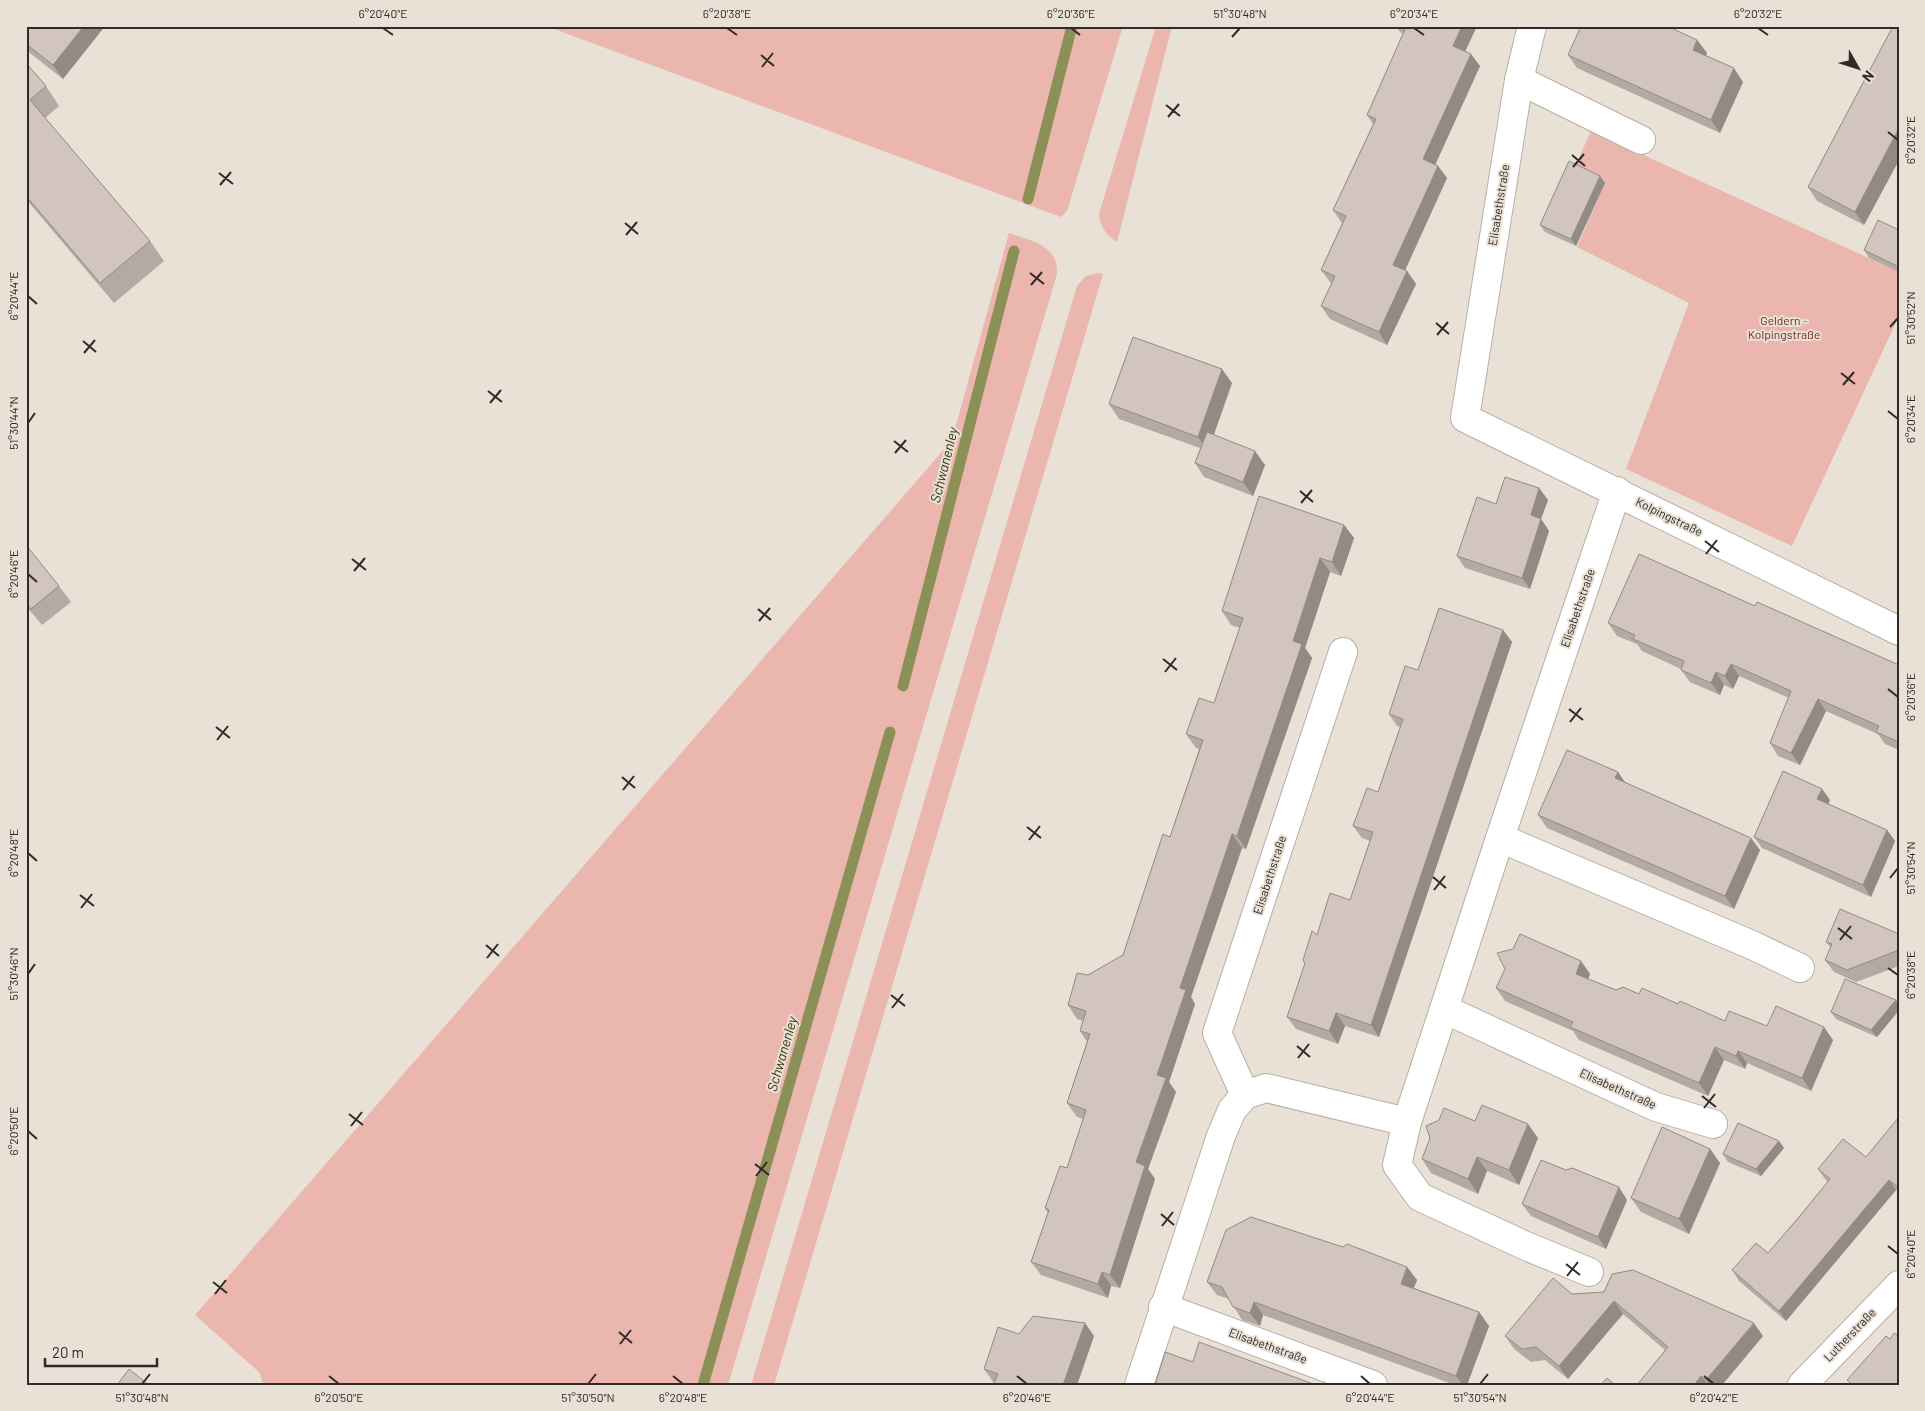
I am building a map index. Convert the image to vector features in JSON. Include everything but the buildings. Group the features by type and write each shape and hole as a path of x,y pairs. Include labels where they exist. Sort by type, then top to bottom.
{"street":[{"name":"Elisabethstraße","path":"1465,418 1519,80 1532,26"},
{"path":"1519,80 1641,140"},
{"name":"Kolpingstraße","path":"1465,418 1899,631"},
{"name":"Elisabethstraße","path":"1589,1272 1526,1246 1420,1197 1397,1165 1407,1122 1617,491"},
{"name":"Elisabethstraße","path":"1245,1095 1217,1033 1343,652"},
{"path":"1500,838 1752,945 1800,968"},
{"name":"Elisabethstraße","path":"1444,1009 1656,1107 1713,1124"},
{"path":"1139,1385 1220,1136 1232,1110 1245,1095 1266,1088 1407,1122"},
{"name":"Lutherstraße","path":"1802,1385 1899,1285"},
{"name":"Elisabethstraße","path":"1163,1307 1374,1385"}],"green space":[{"path":"546,26 1123,26 1067,211 1061,217"},
{"path":"1156,26 1172,26 1117,242 1104,230 1099,214"},
{"name":"Geldern - Kolpingstraße","path":"1591,131 1899,272 1899,316 1792,546 1626,469 1689,303 1577,247 1605,183 1574,169"},
{"path":"1009,233 1034,242 1048,250 1056,264 1057,274 728,1385 263,1385 260,1373 195,1315 952,440"},
{"path":"1098,273 1103,274 774,1385 751,1385 1077,286 1086,276"}],"waterway":[{"name":"Schwanenley","path":"1028,199 1072,26"},
{"name":"Schwanenley","path":"903,686 1014,251"},
{"name":"Schwanenley","path":"703,1385 890,732"}]}
